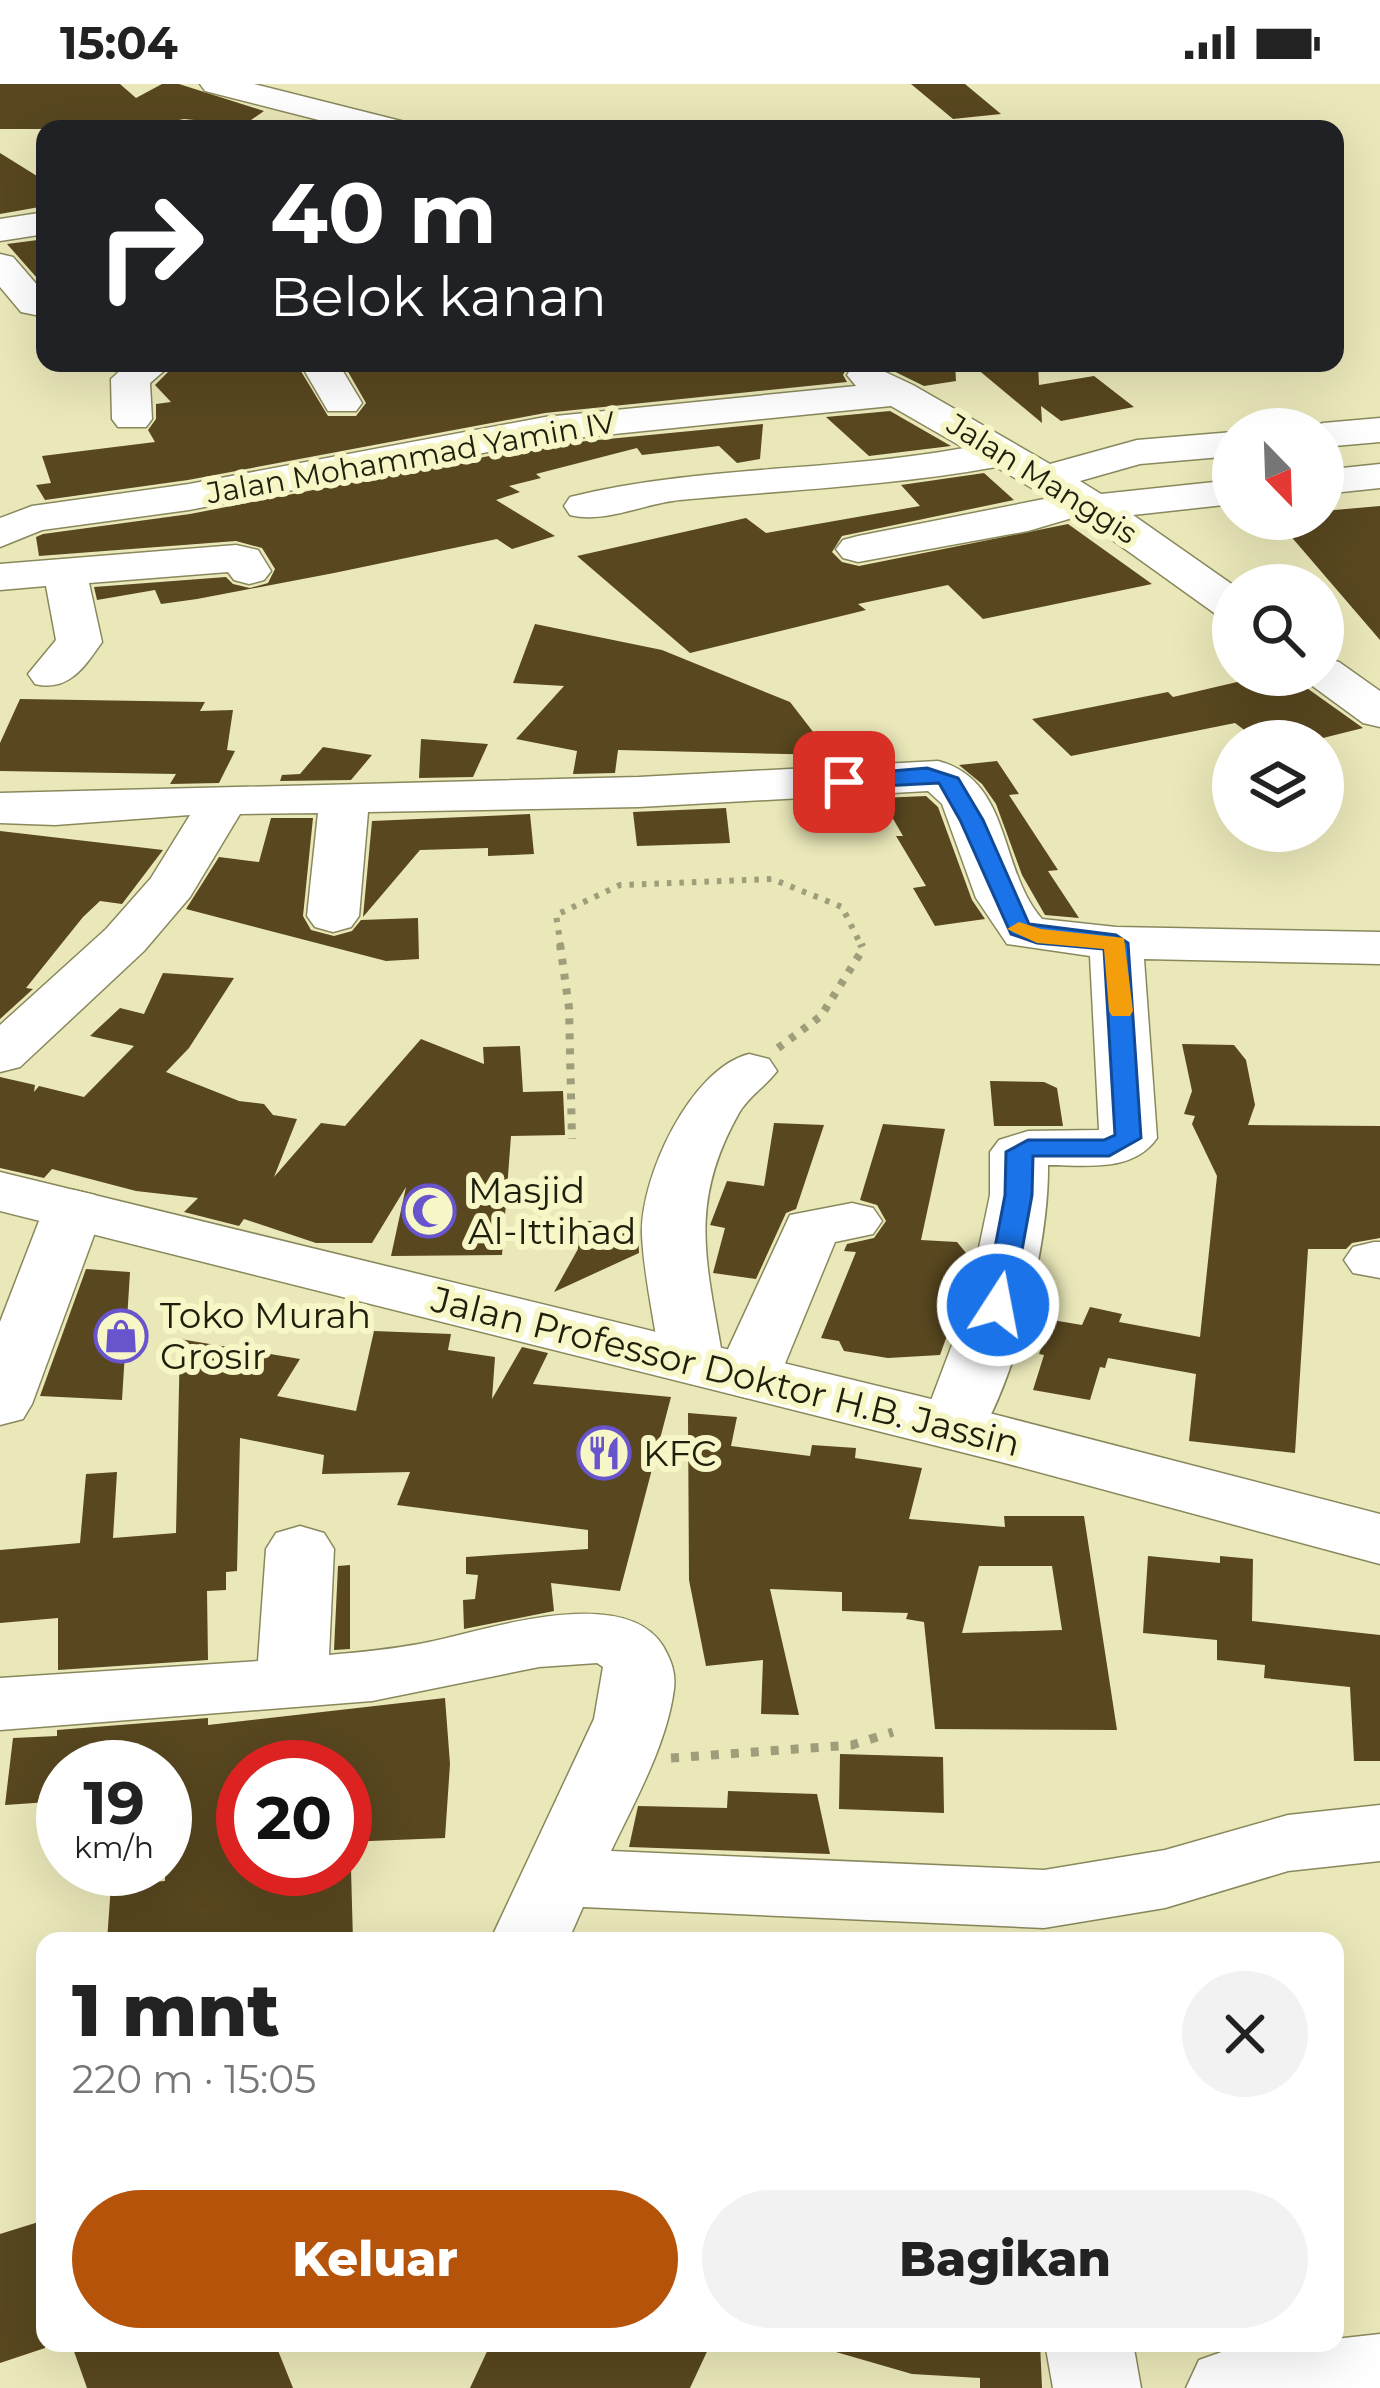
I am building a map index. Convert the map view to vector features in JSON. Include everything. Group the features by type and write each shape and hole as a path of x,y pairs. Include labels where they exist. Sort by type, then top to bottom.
{"highway":[{"name":"Jalan Professor Doktor H.B. Jassin","path":"0,1191 953,1427 1380,1540"}],"street":[{"path":"216,84 358,120"},
{"path":"375,92 425,120"},
{"path":"0,230 36,224"},
{"path":"0,265 36,304"},
{"path":"132,418 130,379 136,372"},
{"path":"324,372 342,403"},
{"name":"Jalan Manggis","path":"861,372 1089,504 1212,591"},
{"name":"Jalan Mohammad Yamin IV","path":"0,535 14,524 44,517 189,497 545,429 899,394"},
{"path":"1344,433 1380,430"},
{"path":"1046,478 1137,452 1212,446"},
{"path":"585,506 657,490 900,472 1006,453"},
{"path":"1344,480 1380,476"},
{"path":"858,549 1089,504 1212,494"},
{"path":"0,578 241,558 248,571"},
{"path":"51,674 79,642 65,572"},
{"path":"1344,687 1380,713"},
{"path":"0,808 56,811 154,801 638,792 938,776 947,778 961,797 1019,929 1037,936 1116,943 1380,948"},
{"path":"333,916 344,799"},
{"path":"0,1055 125,940 172,886 223,802"},
{"path":"953,1427 998,1305 1018,1195 1019,1152 1109,1148 1128,1138 1116,943"},
{"path":"748,1071 716,1102 678,1186 672,1233 688,1316 720,1371 811,1228 852,1221"},
{"path":"0,1404 74,1208"},
{"path":"292,1682 300,1549"},
{"path":"0,1704 375,1676 543,1643 601,1638 619,1642 632,1652 640,1670 592,1817 543,1909 1044,1899 1165,1879 1288,1844 1380,1833"},
{"path":"1091,2352 1097,2388"},
{"path":"1230,2388 1380,2373"}],"path":[{"path":"572,1139 569,1008 556,915 620,885 772,879 842,907 863,949 821,1016 748,1071"},
{"path":"616,1750 655,1759 851,1745 893,1732"}],"building":[{"path":"0,84 120,84 136,98 162,84 179,84 264,111 251,120 36,120 36,129 0,129"},
{"path":"911,84 965,84 1001,114 953,119"},
{"path":"0,153 36,175 36,208 0,214"},
{"path":"36,240 36,277 7,244"},
{"path":"168,372 301,372 328,416 356,416 366,403 348,372 845,372 847,382 545,413 188,480 45,500 36,485 51,483 42,456 155,442 148,430 156,419 156,404 171,402 155,385"},
{"path":"895,372 956,372 956,381 924,386"},
{"path":"981,372 1038,372 1039,385 1094,376 1134,407 1061,421 1041,406 1042,423"},
{"path":"890,411 951,446 869,456 826,417"},
{"path":"763,424 760,459 737,463 719,446 642,455 637,448 536,474 541,478 509,486 520,492 496,500 555,536 512,549 497,539 334,573 161,604 155,590 97,600 94,587 226,577 250,588 268,583 275,569 262,548 236,541 39,556 36,537 43,534 190,514 546,445"},
{"path":"984,473 1014,500 842,536 832,552 842,562 859,566 1068,524 1152,584 983,619 948,585 858,604 866,610 690,653 577,556 746,518 766,533 920,506 901,485"},
{"path":"1380,506 1380,640 1344,598 1344,564 1315,564 1294,540 1344,540 1344,509"},
{"path":"535,624 662,650 790,702 831,755 618,750 615,773 573,774 577,751 516,739 564,686 513,683"},
{"path":"1212,688 1212,696 1318,696 1363,728 1344,733 1344,720 1212,720 1212,728 1071,756 1032,719 1168,692 1173,697"},
{"path":"20,699 205,702 200,711 233,710 227,750 235,751 219,783 170,784 176,774 0,771 0,743"},
{"path":"421,739 488,744 473,777 419,778"},
{"path":"323,747 372,755 351,780 280,781 282,775 300,774"},
{"path":"997,761 1019,794 1009,795 1058,870 1048,871 1079,918 1045,915 1022,875 996,804 982,784 959,765"},
{"path":"926,796 938,807 972,900 985,919 935,926 913,888 926,886 896,836 903,836 881,798"},
{"path":"726,808 730,843 637,846 633,812"},
{"path":"530,814 534,854 488,856 488,848 420,850 363,917 372,821"},
{"path":"271,818 313,818 303,916 311,930 334,936 352,931 361,920 418,918 419,959 386,961 186,909 219,857 259,862"},
{"path":"0,831 163,850 122,904 100,901 83,917 26,988 33,989 0,1019"},
{"path":"163,973 234,978 189,1048 166,1072 239,1101 264,1104 273,1115 297,1119 274,1177 321,1123 345,1126 421,1039 484,1064 483,1047 520,1046 523,1092 563,1091 565,1135 511,1136 502,1255 391,1256 406,1187 372,1243 316,1243 244,1219 239,1226 184,1212 198,1198 136,1191 52,1169 44,1178 0,1168 0,1077 35,1085 34,1092 39,1086 84,1097 134,1046 90,1036 120,1008 144,1014"},
{"path":"1182,1044 1234,1045 1246,1060 1255,1105 1248,1125 1380,1126 1380,1238 1352,1243 1346,1249 1308,1249 1295,1453 1189,1441 1196,1374 1108,1358 1105,1368 1100,1367 1090,1400 1033,1390 1044,1355 1039,1354 1052,1320 1082,1325 1090,1307 1122,1314 1119,1322 1200,1337 1217,1176 1192,1124 1195,1116 1184,1114 1192,1091"},
{"path":"990,1081 1044,1082 1057,1088 1063,1126 994,1126"},
{"path":"774,1123 824,1125 796,1209 786,1213 756,1279 713,1273 725,1228 710,1225 727,1181 764,1186"},
{"path":"883,1124 945,1129 921,1240 957,1242 966,1253 961,1297 940,1355 888,1358 844,1351 839,1341 821,1338 856,1252 844,1251 847,1244 874,1238 886,1221 877,1205 860,1200"},
{"path":"579,1221 607,1221 620,1232 638,1233 639,1253 554,1292 578,1249"},
{"path":"86,1269 130,1272 122,1400 40,1396"},
{"path":"374,1331 451,1334 448,1350 495,1357 492,1399 522,1347 548,1353 533,1384 671,1397 620,1591 551,1583 554,1611 464,1629 463,1600 475,1599 478,1575 466,1574 466,1557 588,1549 588,1530 397,1505 410,1472 322,1474 324,1455 240,1438 237,1571 226,1572 226,1590 207,1591 208,1660 58,1670 58,1618 0,1623 0,1550 80,1543 86,1474 117,1472 113,1538 176,1533 180,1339 300,1359 277,1396 356,1411"},
{"path":"688,1413 737,1417 731,1446 810,1456 812,1445 856,1448 855,1458 922,1468 909,1519 1005,1527 1004,1516 1084,1516 1117,1730 935,1729 924,1622 906,1619 908,1613 842,1611 842,1592 770,1589 799,1715 761,1714 763,1660 706,1666 689,1580","holes":["979,1566 1052,1566 1062,1630 962,1633"]},
{"path":"1148,1556 1220,1563 1220,1556 1253,1559 1252,1621 1380,1635 1380,1761 1354,1761 1350,1687 1264,1678 1265,1665 1217,1660 1217,1640 1143,1633"},
{"path":"350,1565 350,1649 334,1650 338,1566"},
{"path":"445,1698 450,1764 445,1838 372,1841 372,1740 216,1740 216,1896 352,1896 353,1932 108,1932 110,1896 192,1896 192,1740 36,1740 36,1803 5,1805 13,1738 208,1718 208,1725"},
{"path":"840,1754 943,1757 944,1813 839,1809"},
{"path":"728,1791 817,1794 830,1854 629,1847 638,1806 727,1808"},
{"path":"36,2223 36,2351 0,2363 0,2234"},
{"path":"74,2352 279,2352 293,2388 87,2388"},
{"path":"487,2352 707,2352 690,2388 470,2388"},
{"path":"836,2352 1040,2352 1042,2388 980,2388 980,2378 912,2374"}],"slow traffic":[{"path":"1019,929 1037,936 1116,943 1121,1011"}],"place":[{"name":"Masjid Al-Ittihad","path":"429,1211"},
{"name":"Toko Murah Grosir","path":"121,1336"},
{"name":"KFC","path":"604,1453"}],"route":[{"path":"844,782 927,775 947,778 972,820 1019,929 1037,936 1116,943 1128,1138 1109,1148 1019,1152 1018,1195 998,1305"}]}
